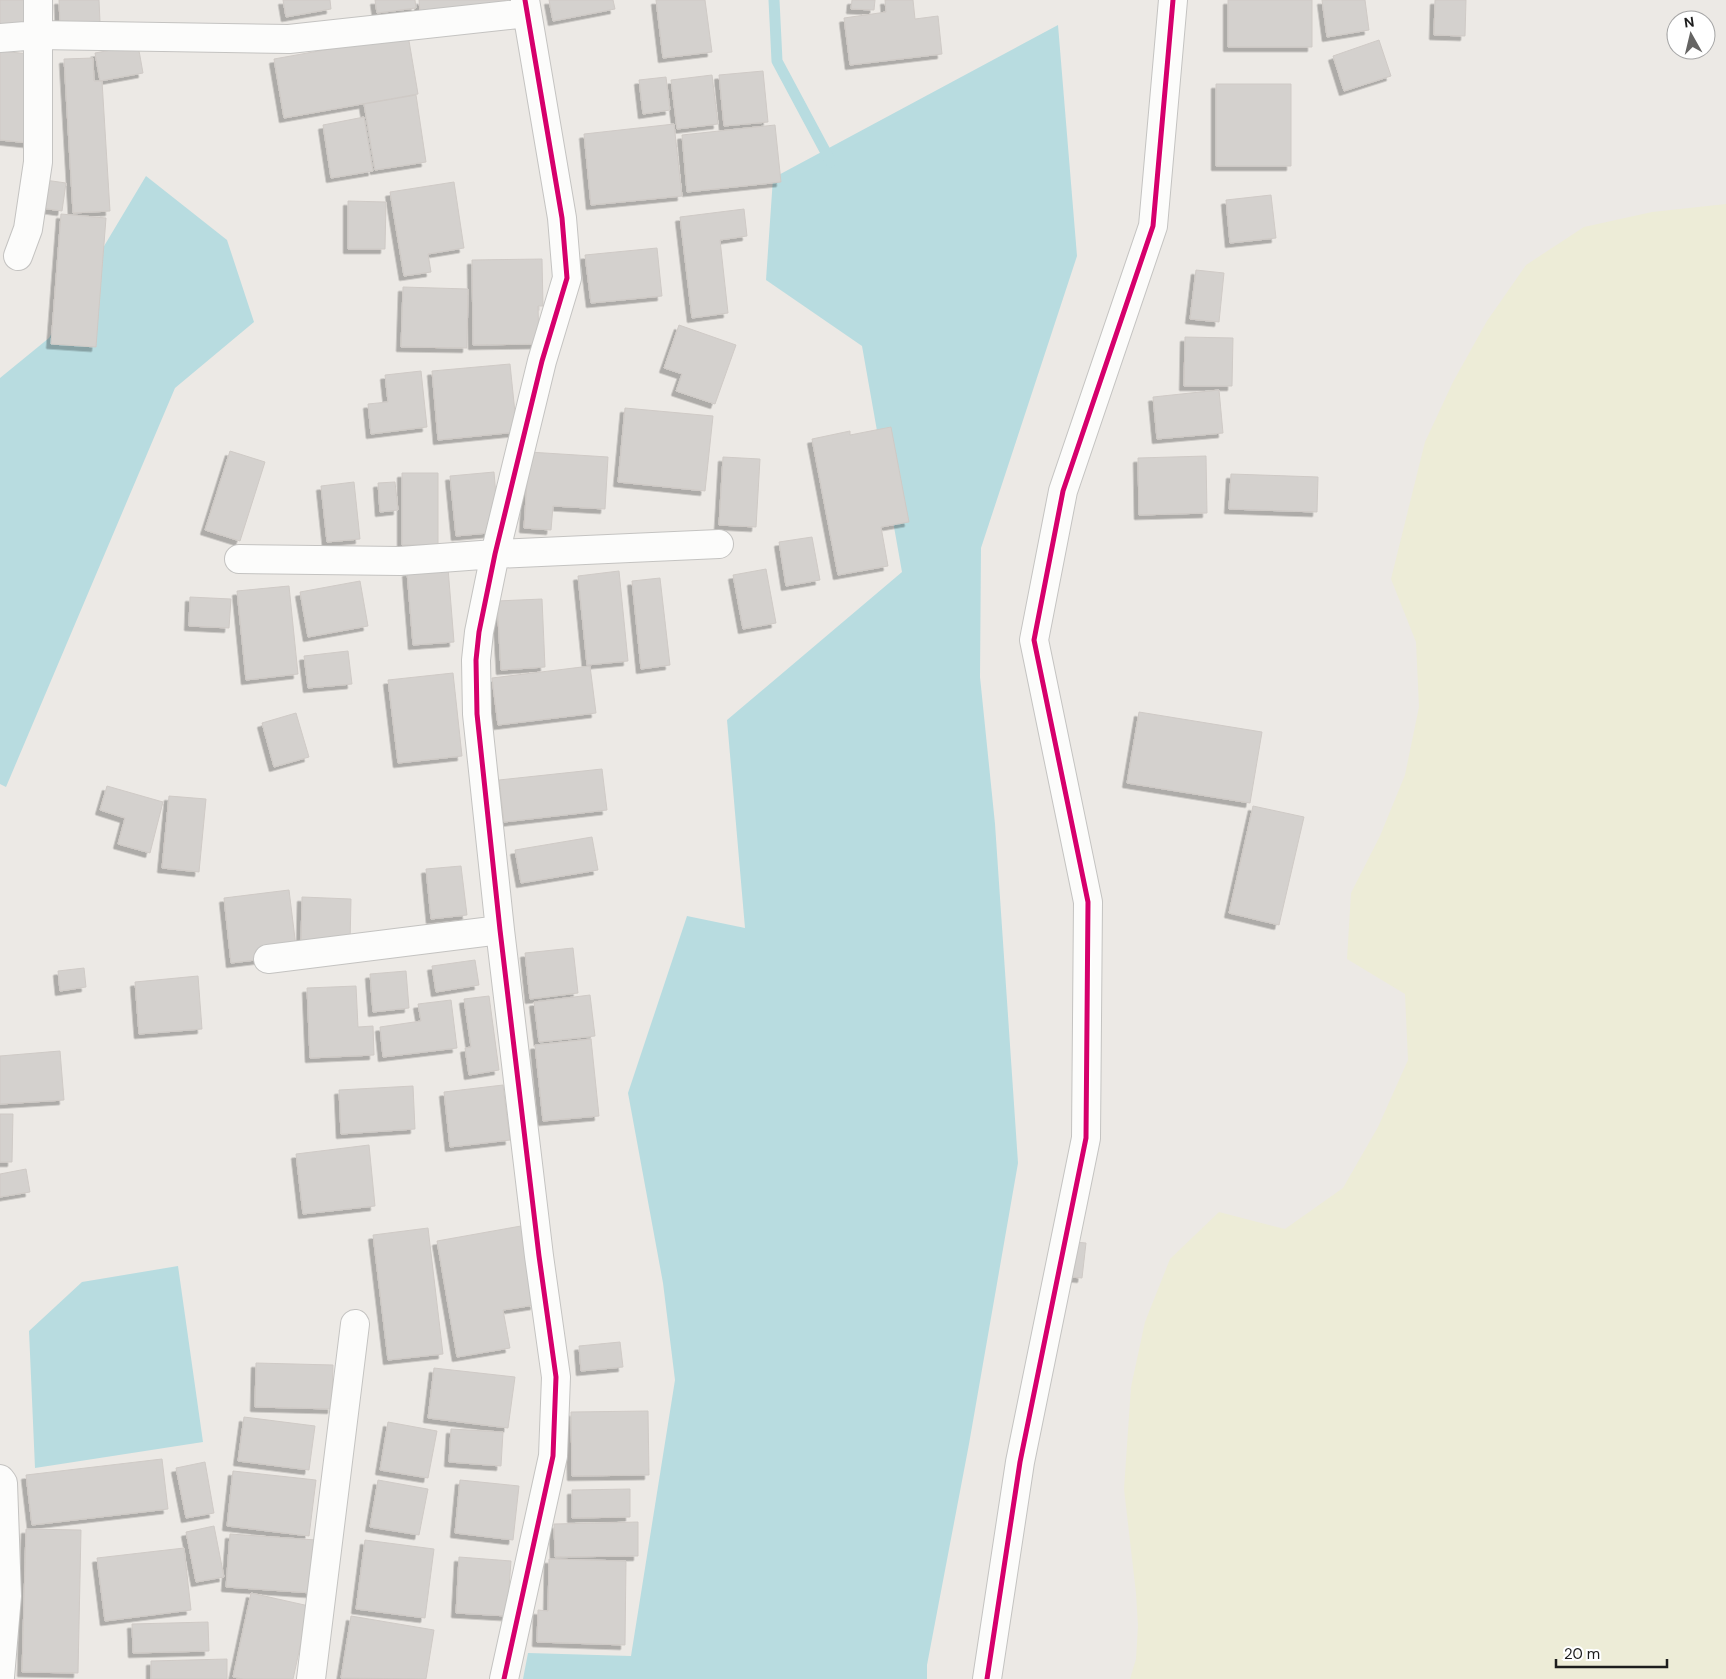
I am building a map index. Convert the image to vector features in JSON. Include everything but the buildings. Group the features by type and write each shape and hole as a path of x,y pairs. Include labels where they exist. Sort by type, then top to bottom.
{"street":[{"path":"18,256 28,228 38,162 38,0"},
{"path":"987,1679 1020,1462 1086,1138 1088,902 1034,640 1064,491 1153,226 1173,0"},
{"path":"0,38 38,35 289,39 526,6 562,218 567,278 542,361 479,632 476,660 477,714 500,930 556,1377 553,1456 504,1679"},
{"path":"238,559 400,561 496,554 720,544"},
{"path":"268,959 500,930"},
{"path":"311,1679 355,1324"},
{"path":"0,1479 3,1483 7,1596 0,1677"}],"green space":[{"path":"1726,204 1726,1679 1130,1679 1136,1659 1138,1626 1124,1489 1131,1387 1145,1322 1170,1259 1219,1212 1285,1229 1343,1188 1378,1127 1408,1060 1405,994 1347,959 1351,893 1380,836 1405,775 1419,707 1416,642 1391,579 1425,442 1453,382 1487,321 1526,265 1584,227 1652,212"}],"water":[{"path":"1058,25 1077,256 981,548 980,677 995,824 1018,1163 969,1444 927,1665 927,1679 523,1679 528,1653 631,1656 675,1380 663,1283 628,1093 687,916 745,928 727,720 902,572 862,346 766,280 773,178"},
{"path":"146,176 227,240 254,322 175,388 6,787 0,784 0,378 49,338"},
{"path":"178,1266 203,1442 35,1468 29,1331 82,1282"}],"waterway":[{"path":"774,0 777,61 831,162"}],"cycle path":[{"path":"504,1679 553,1456 556,1377 539,1256 500,930 477,714 476,660 479,632 495,554 542,361 567,278 562,218 525,0"},
{"path":"987,1679 1020,1462 1086,1138 1088,902 1034,640 1063,491 1153,226 1173,0"}]}
